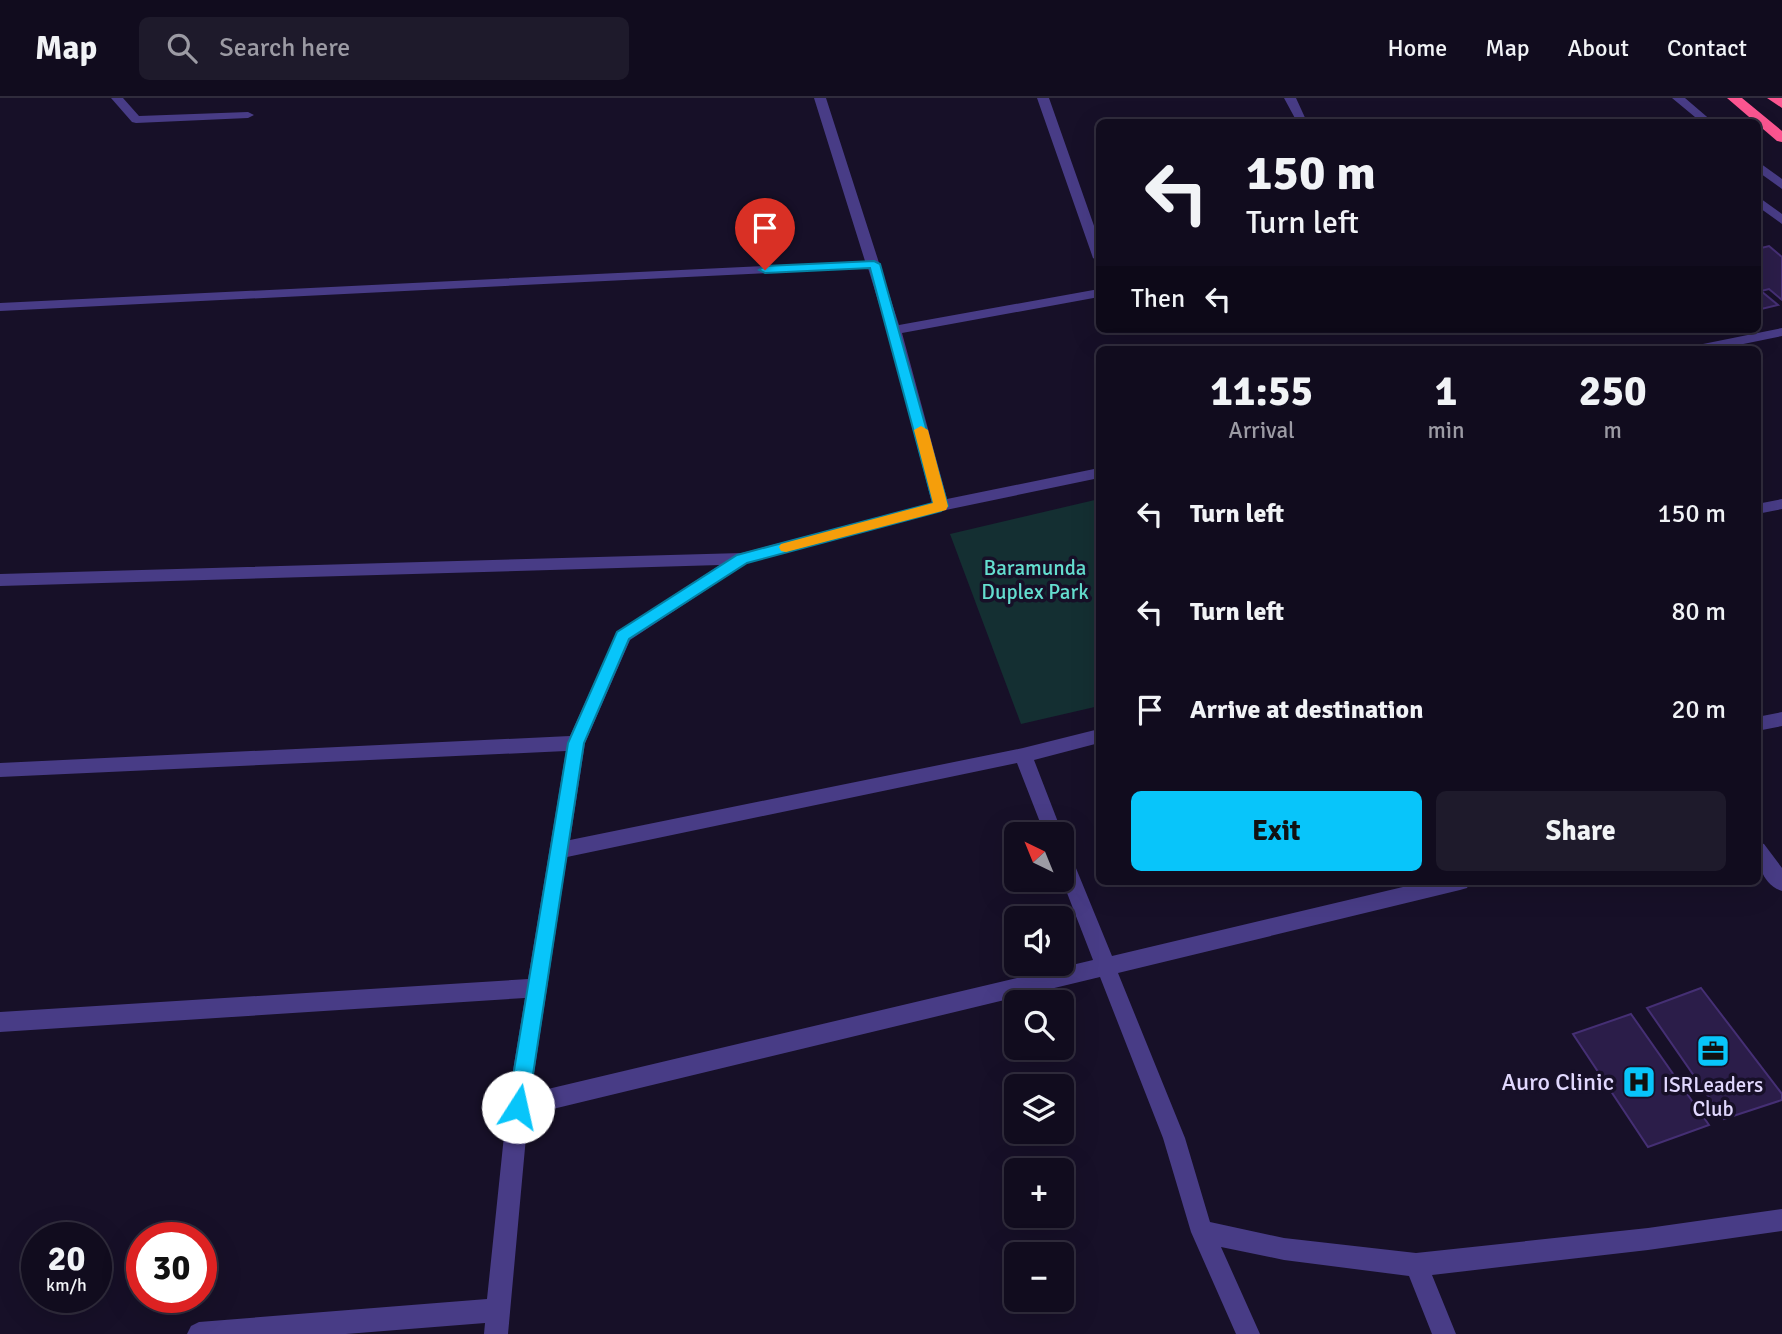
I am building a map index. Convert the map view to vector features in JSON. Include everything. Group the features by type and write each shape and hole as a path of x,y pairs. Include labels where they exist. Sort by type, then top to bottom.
{"highway":[{"path":"1734,98 1759,119"},
{"path":"1774,98 1782,104"},
{"path":"1761,120 1782,138"}],"street":[{"path":"117,98 136,120 248,115"},
{"path":"820,98 894,330 941,506"},
{"path":"1043,98 1096,249"},
{"path":"1290,98 1300,119"},
{"path":"1678,98 1703,119"},
{"path":"1762,175 1782,185"},
{"path":"1761,203 1782,220"},
{"path":"0,307 874,264"},
{"path":"894,330 1096,294"},
{"path":"1713,346 1782,332"},
{"path":"0,580 742,559 941,506 1096,474"},
{"path":"1761,508 1782,504"},
{"path":"199,1334 497,1322 518,1107 576,743 622,636 742,559"},
{"path":"1761,723 1782,719"},
{"path":"560,850 1023,755 1096,737"},
{"path":"0,770 576,743"},
{"path":"1023,755 1049,822"},
{"path":"1761,855 1782,883"},
{"path":"518,1107 1447,885"},
{"path":"1074,887 1174,1138 1202,1232 1248,1334"},
{"path":"0,1022 538,988"},
{"path":"1202,1232 1284,1249 1416,1265 1648,1239 1782,1220"},
{"path":"1416,1265 1444,1334"}],"green space":[{"name":"Baramunda Duplex Park","path":"1096,500 1096,707 1021,724 950,534"}],"building":[{"path":"1769,246 1782,257 1782,300 1769,289 1761,291 1761,248"},
{"path":"1761,291 1778,305 1761,309"},
{"name":"ISRLeaders Club","path":"1701,988 1782,1094 1782,1100 1724,1119 1647,1008"},
{"path":"1631,1014 1709,1125 1648,1147 1573,1034"}],"slow traffic":[{"path":"786,547 941,506 921,430"}],"place":[{"name":"ISRLeaders Club","path":"1713,1051"},
{"name":"Auro Clinic","path":"1639,1082"}],"route":[{"path":"518,1107 576,743 622,636 742,559 941,506 874,264 765,270"}]}
